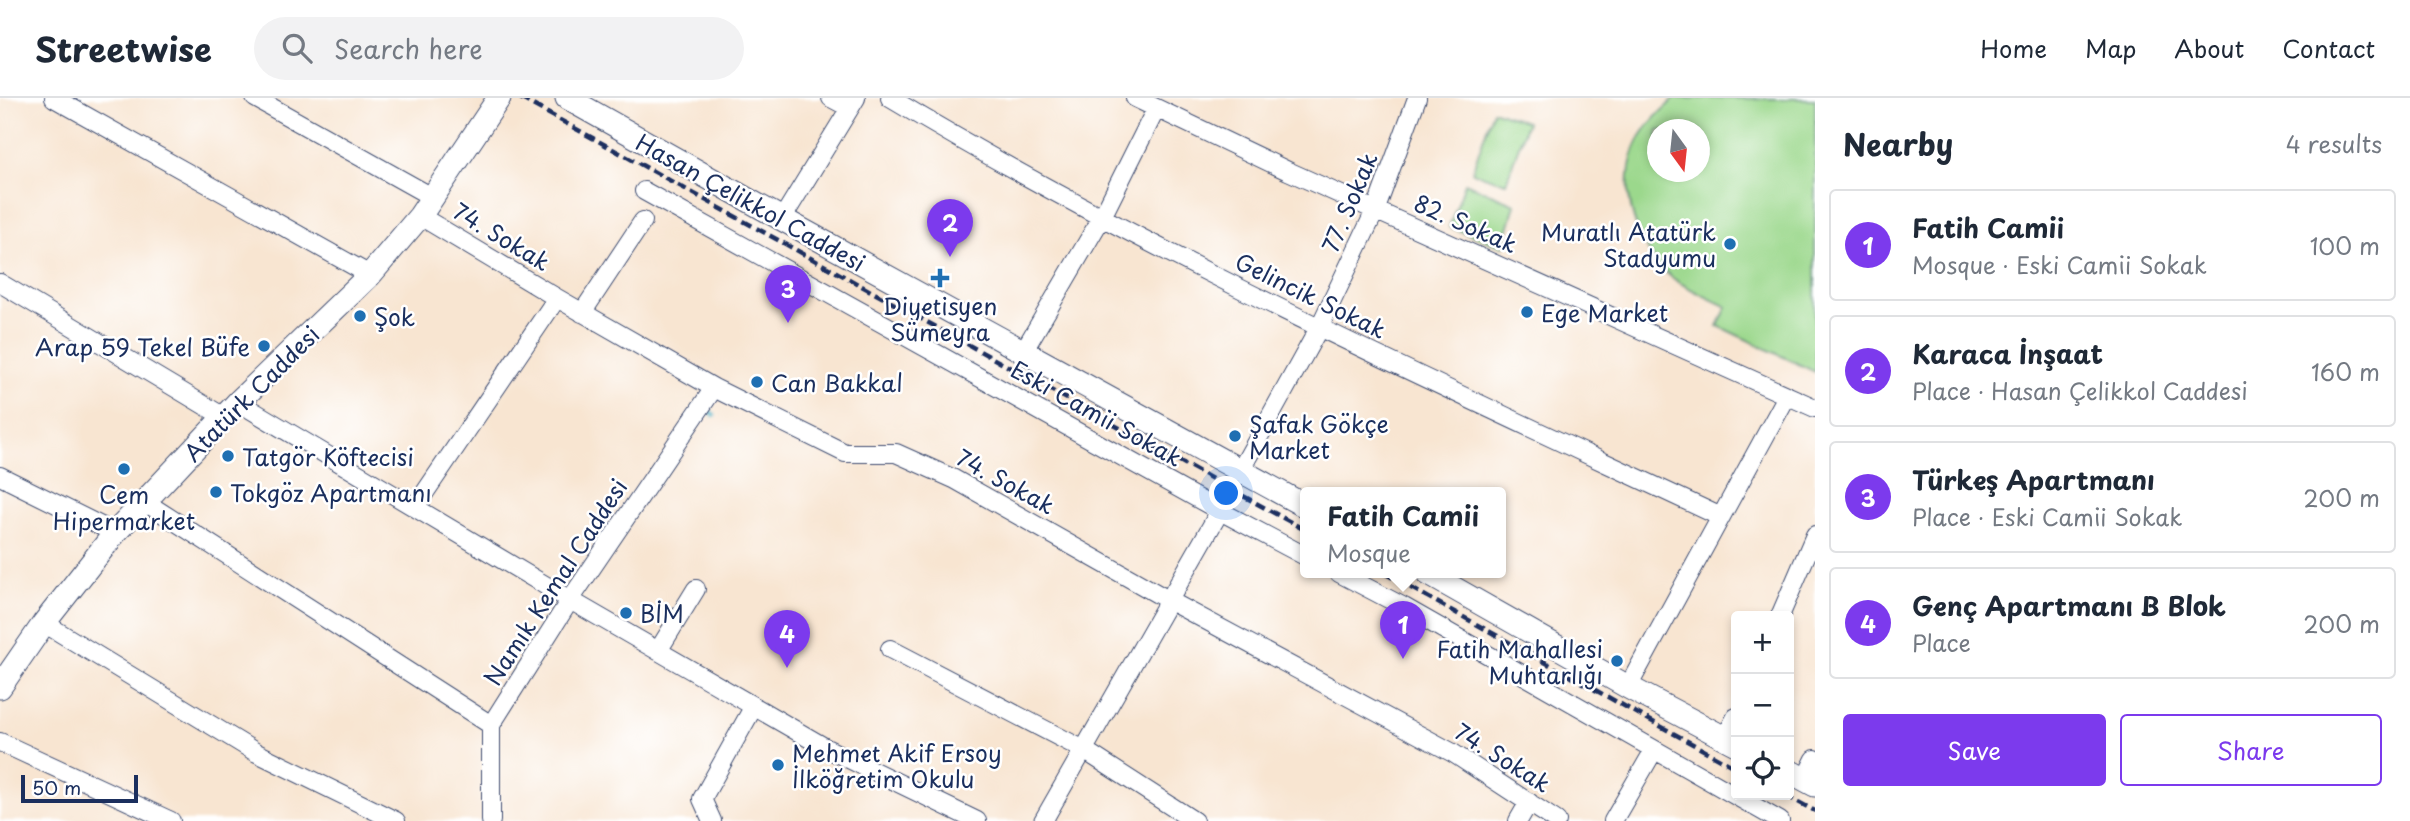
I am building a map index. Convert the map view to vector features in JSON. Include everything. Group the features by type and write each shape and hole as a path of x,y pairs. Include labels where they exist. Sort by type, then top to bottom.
{"main road":[{"name":"Atatürk Caddesi","path":"0,687 44,623 116,533 231,409 370,275 426,206 499,98"},
{"name":"Hasan Çelikkol Caddesi","path":"567,98 1300,503"},
{"path":"1435,578 1628,687 1731,741"}],"street":[{"path":"54,98 370,275"},
{"name":"74. Sokak","path":"255,98 426,206 557,298 714,388 845,453 896,453 954,479 1170,601 1453,753 1557,821"},
{"path":"782,219 853,103 831,98"},
{"name":"Gelincik Sokak","path":"890,98 975,149 1319,328 1721,517"},
{"name":"82. Sokak","path":"1135,98 1288,171 1815,408"},
{"name":"77. Sokak","path":"1240,471 1319,328 1376,209 1418,98"},
{"path":"1023,352 1102,217 1156,109"},
{"name":"Eski Camii Sokak","path":"644,191 1300,553"},
{"path":"582,313 643,221"},
{"path":"0,283 415,508 826,748 977,821"},
{"path":"415,508 557,298"},
{"name":"Namık Kemal Caddesi","path":"491,821 491,725 570,600 714,388"},
{"path":"1628,687 1787,396"},
{"path":"0,476 116,533"},
{"path":"145,502 491,725"},
{"path":"1043,821 1220,511"},
{"path":"1782,611 1815,535"},
{"path":"1349,578 1780,821"},
{"path":"658,651 696,589"},
{"path":"44,623 257,753 396,821"},
{"path":"890,649 1084,750 1194,821"},
{"path":"712,821 702,799 754,706"},
{"path":"0,742 171,821"},
{"path":"1614,821 1654,750"},
{"path":"1518,821 1529,802"}],"green space":[{"name":"Muratlı Atatürk Stadyumu","path":"1676,98 1815,99 1815,372 1718,326 1727,307 1670,276 1648,249 1633,217 1629,182 1635,148 1647,128 1647,182 1710,182 1710,119 1653,119"},
{"path":"1493,110 1527,122 1506,183 1472,172"},
{"path":"1465,183 1515,204 1503,247 1449,227"}],"waterway":[{"path":"705,408 714,415"}],"railway":[{"path":"520,98 1300,527"},
{"path":"1393,578 1731,765"},
{"path":"1794,800 1815,811"}],"place":[{"name":"Muratlı Atatürk Stadyumu","path":"1730,244"},
{"name":"Karaca İnşaat","path":"950,257"},
{"name":"Diyetisyen Sümeyra","path":"940,278"},
{"name":"Ege Market","path":"1527,312"},
{"name":"Şok","path":"360,316"},
{"name":"Türkeş Apartmanı","path":"788,323"},
{"name":"Arap 59 Tekel Büfe","path":"264,346"},
{"name":"Can Bakkal","path":"757,382"},
{"name":"Şafak Gökçe Market","path":"1235,436"},
{"name":"Tatgör Köftecisi","path":"228,456"},
{"name":"Cem Hipermarket","path":"124,469"},
{"name":"Tokgöz Apartmanı","path":"216,492"},
{"name":"BİM","path":"626,613"},
{"name":"Fatih Camii","path":"1403,659"},
{"name":"Fatih Mahallesi Muhtarlığı","path":"1617,661"},
{"name":"Genç Apartmanı B Blok","path":"787,668"},
{"name":"Mehmet Akif Ersoy İlköğretim Okulu","path":"778,765"}]}
